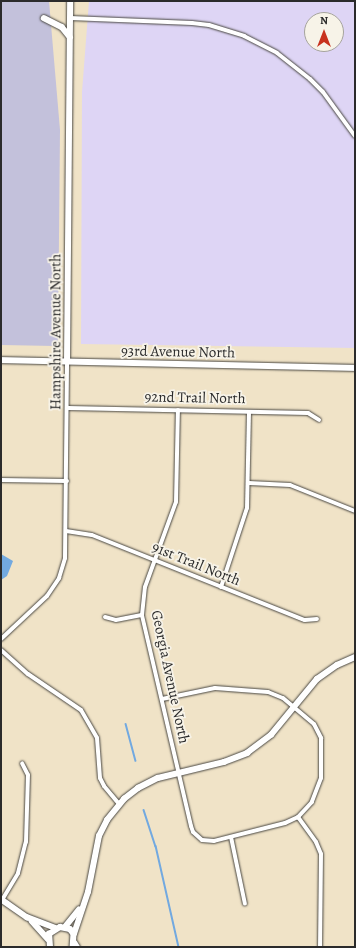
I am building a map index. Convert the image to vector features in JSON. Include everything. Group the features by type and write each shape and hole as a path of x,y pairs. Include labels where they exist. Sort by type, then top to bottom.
{"street":[{"name":"Hampshire Avenue North","path":"1,639 54,587 65,558 68,408 67,362 70,1"},
{"path":"44,18 62,27 70,37"},
{"path":"70,18 192,23 209,25 244,36 277,53 310,80 323,92 355,136"},
{"name":"93rd Avenue North","path":"1,360 355,368"},
{"name":"92nd Trail North","path":"68,408 308,413 319,420"},
{"name":"Georgia Avenue North","path":"178,410 178,493 143,597 142,615 193,832 202,840 214,841 231,838"},
{"path":"220,587 245,521 248,483 249,412"},
{"path":"1,480 67,481"},
{"path":"248,483 290,485 355,511"},
{"name":"91st Trail North","path":"66,531 92,535 305,620 317,619"},
{"path":"105,617 116,620 142,615"},
{"path":"1,650 28,674 73,703 84,714 97,738 100,778 108,792 119,804"},
{"path":"76,945 74,934 99,836 119,804 148,782 178,772 224,762 247,753 271,735 322,675 355,657"},
{"path":"162,699 225,688 275,693 314,724 322,746 320,786 312,802 298,817 278,826 231,838 246,904"},
{"path":"22,763 28,775 26,842 18,873 2,899 27,917 56,928 65,926 82,907"},
{"path":"298,817 316,842 321,854 320,947"},
{"path":"27,917 49,944 56,928"},
{"path":"65,926 74,934"}],"shaded area":[{"path":"1,1 49,1 60,130 58,343 55,346 1,345"},
{"path":"89,1 355,1 355,348 81,344 82,92"}],"water":[{"path":"1,554 13,561 7,576 1,580"}],"waterway":[{"path":"126,724 136,761"},
{"path":"144,810 156,846 179,947"}]}
